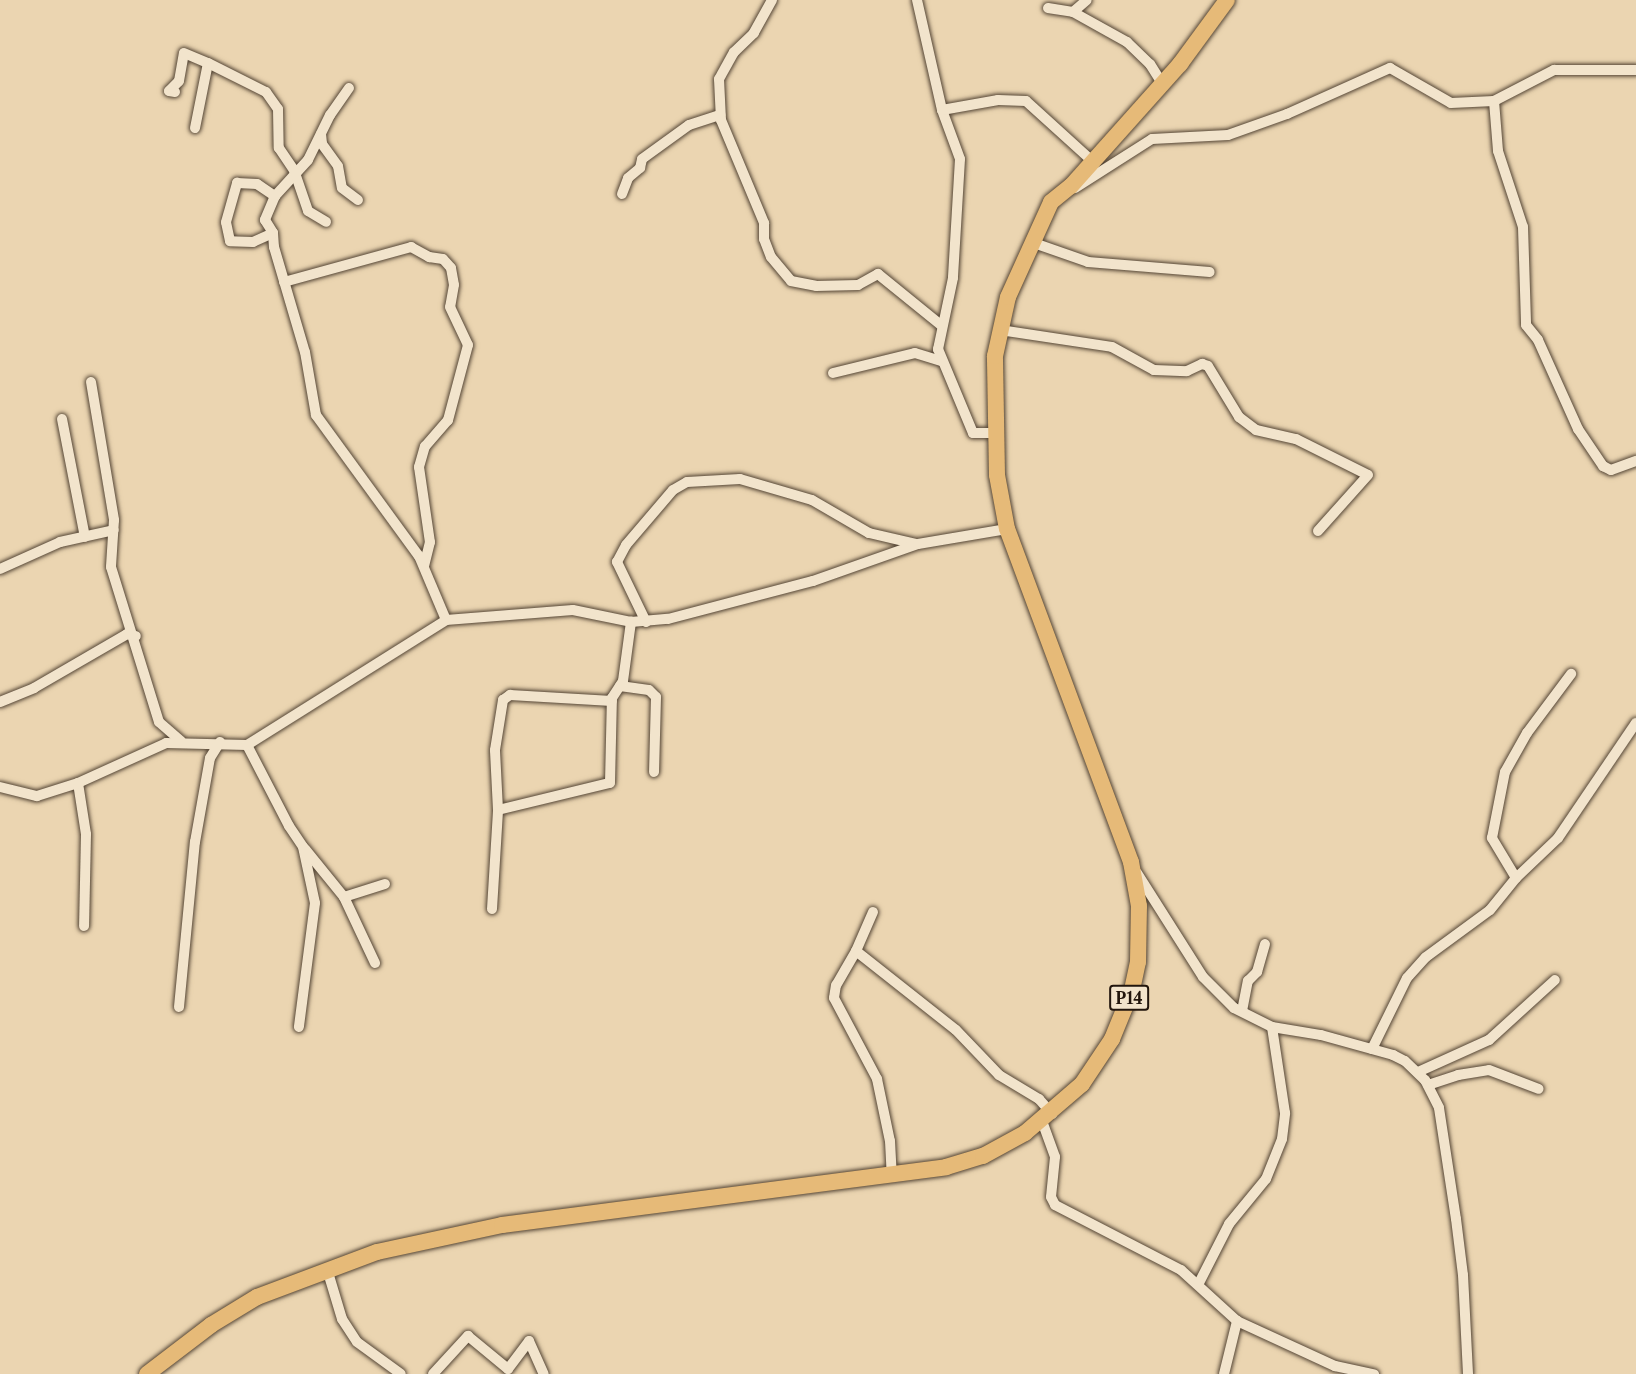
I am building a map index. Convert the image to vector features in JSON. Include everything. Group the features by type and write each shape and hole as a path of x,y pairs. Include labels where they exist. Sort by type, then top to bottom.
{"main road":[{"name":"P14","path":"147,1374 236,1308 327,1269 446,1234 892,1176 983,1156 1047,1118 1097,1064 1124,1015 1132,990 1140,932 1131,862 1007,529 997,475 994,433 995,356 1008,297 1031,242 1052,202 1162,83 1227,0"}],"street":[{"path":"772,0 754,33 734,52 719,79 720,115 764,223 764,239 771,257 791,281 834,287 858,285 878,274 942,326"},
{"path":"917,0 942,110 960,159 953,278 938,349 973,433 994,433"},
{"path":"1073,12 1087,0"},
{"path":"1048,8 1073,12 1134,47 1162,83"},
{"path":"175,92 169,91 179,81 184,53 272,97 280,118 279,148 294,170 294,177 308,211 326,222"},
{"path":"195,128 208,63"},
{"path":"1052,202 1152,139 1228,135 1287,114 1389,68 1451,103 1494,101 1554,70 1636,70"},
{"path":"349,88 294,177 275,196 265,220 273,233 284,282 305,352 322,427 424,566 446,620"},
{"path":"942,110 998,100 1026,101 1091,160"},
{"path":"1494,101 1498,151 1523,227 1526,325 1538,340 1578,429 1603,466 1611,470 1636,461"},
{"path":"622,194 628,178 640,168 642,159 689,125 720,115"},
{"path":"321,134 322,144 338,166 342,188 358,200"},
{"path":"273,233 253,242 230,241 226,222 237,183 257,184 275,196"},
{"path":"1031,242 1088,262 1210,272"},
{"path":"284,282 411,247 429,257 443,259 451,268 454,285 450,307 468,345 448,420 425,446 419,467 430,542 424,566"},
{"path":"1000,330 1112,346 1154,370 1187,371 1202,364 1208,366 1239,417 1256,430 1296,439 1368,476 1318,531"},
{"path":"833,373 915,353 942,361"},
{"path":"91,382 114,531 111,567 135,636 159,722 181,741"},
{"path":"62,419 85,537"},
{"path":"646,622 617,562 626,545 672,490 687,482 750,482 812,500 869,533 918,544"},
{"path":"0,787 34,796 78,783 156,746 181,741 247,745 446,620 573,610 631,622 668,620 813,581 918,544 1007,529"},
{"path":"0,569 60,542 114,531"},
{"path":"498,810 606,786 611,780 612,701 620,686 631,622"},
{"path":"0,702 34,687 127,634 135,636"},
{"path":"1516,878 1492,838 1505,772 1527,733 1571,674"},
{"path":"620,686 649,690 656,697 654,772"},
{"path":"492,909 498,810 495,750 503,699 510,694 612,701"},
{"path":"1372,1049 1407,978 1426,957 1490,909 1516,878 1558,838 1636,723"},
{"path":"179,1007 195,842 208,766 220,742"},
{"path":"247,745 289,826 344,897 375,963"},
{"path":"78,783 86,834 84,926"},
{"path":"299,1027 315,903 303,847"},
{"path":"1131,862 1203,978 1242,1011 1272,1027 1372,1049 1405,1061 1428,1085 1439,1108 1456,1218 1463,1275 1467,1373"},
{"path":"344,897 385,884"},
{"path":"873,912 856,951 836,985 834,998 877,1079 890,1141 892,1176"},
{"path":"1242,1011 1248,981 1257,972 1265,944"},
{"path":"856,951 956,1030 999,1075 1039,1099 1047,1118 1055,1157 1051,1197 1055,1205 1170,1263 1199,1283 1237,1321 1335,1366 1374,1374"},
{"path":"1418,1072 1489,1040 1555,980"},
{"path":"1199,1283 1229,1224 1266,1179 1282,1140 1285,1113 1272,1027"},
{"path":"1428,1085 1458,1075 1489,1070 1539,1089"},
{"path":"327,1269 342,1319 357,1342 401,1374"},
{"path":"1224,1374 1237,1321"},
{"path":"433,1374 468,1336 508,1369 529,1341 544,1374"}]}
